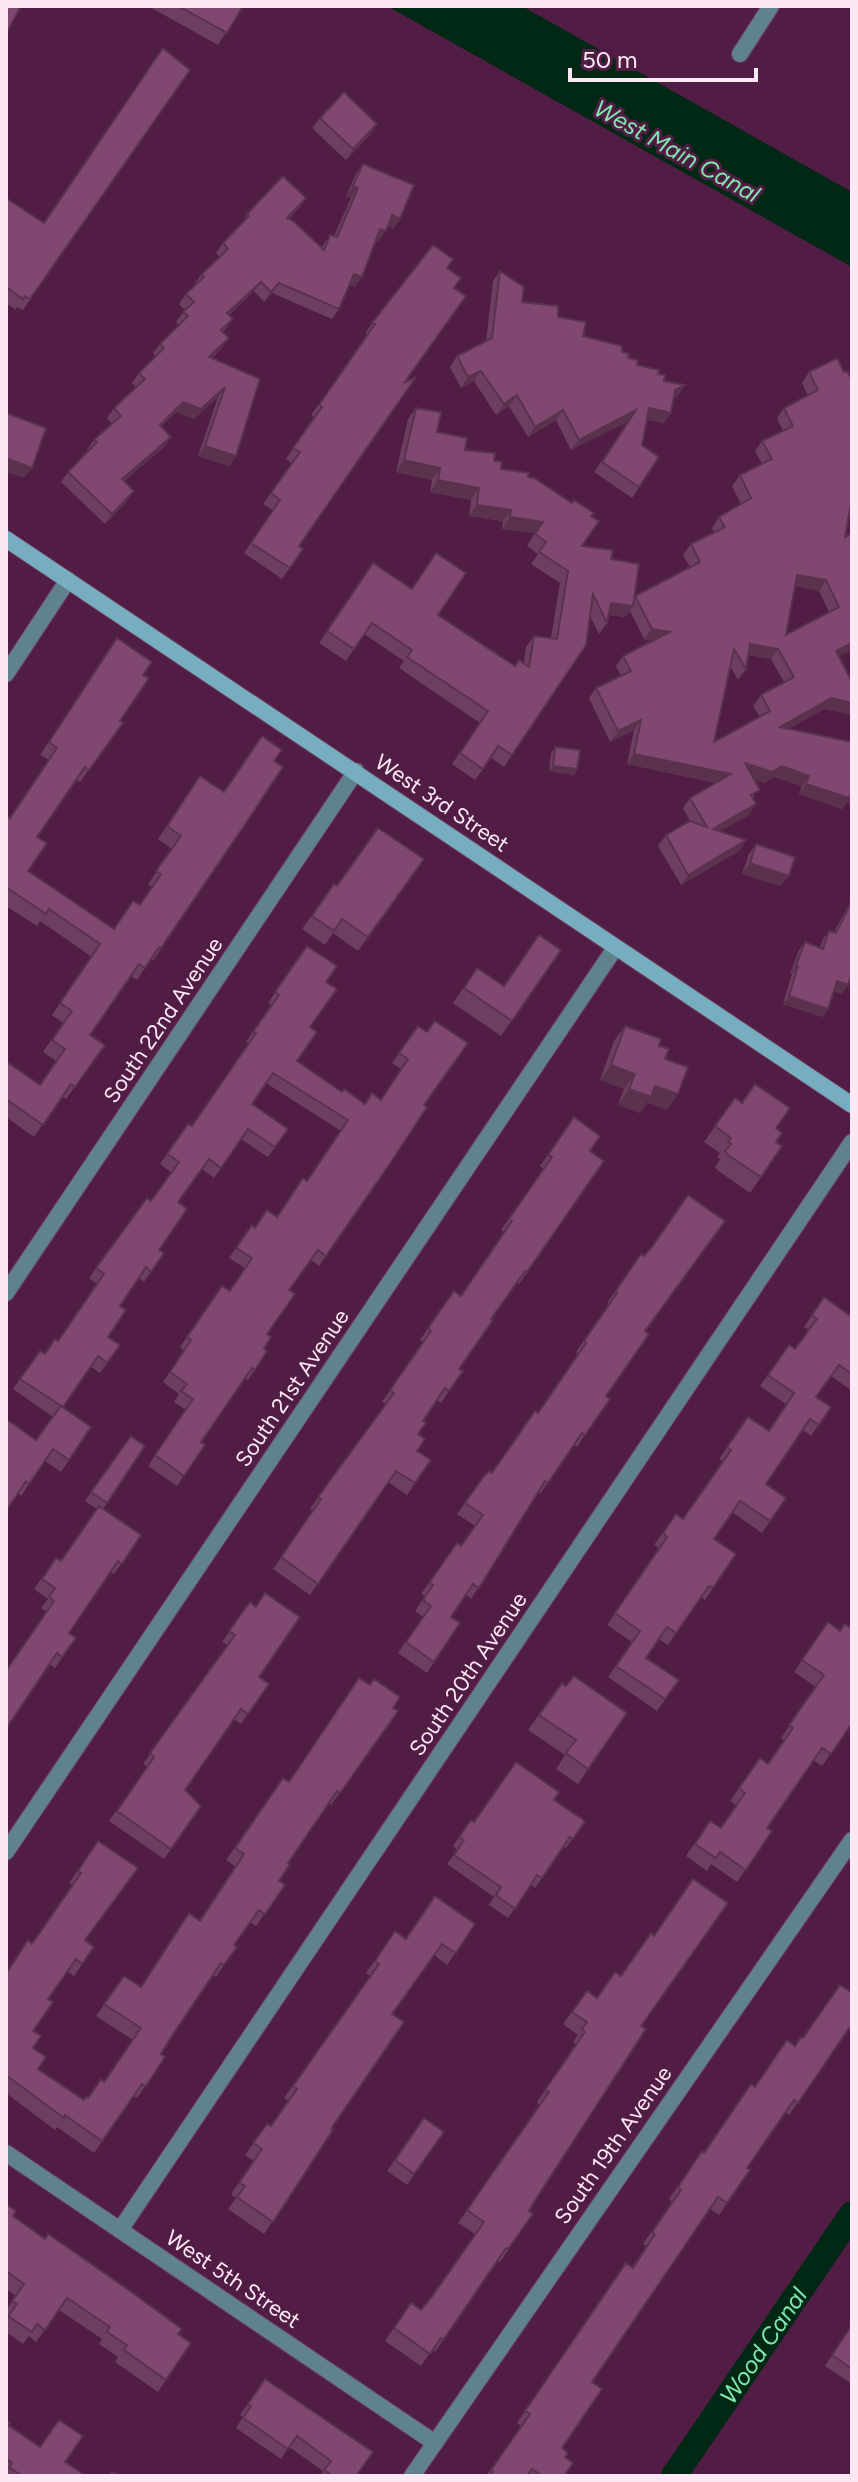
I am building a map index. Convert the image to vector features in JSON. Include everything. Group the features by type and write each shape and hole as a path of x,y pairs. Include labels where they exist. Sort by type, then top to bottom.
{"street":[{"path":"740,54 771,6"},
{"name":"West 3rd Street","path":"6,539 852,1105"},
{"path":"6,674 68,580"},
{"name":"South 22nd Avenue","path":"6,1293 356,771"},
{"name":"South 21st Avenue","path":"6,1852 615,948"},
{"name":"South 20th Avenue","path":"120,2230 852,1142"},
{"name":"South 19th Avenue","path":"412,2476 852,1840"},
{"name":"West 5th Street","path":"6,2153 435,2443"}],"water":[{"name":"West Main Canal","path":"387,6 522,6 852,192 852,267"}],"building":[{"path":"6,6 21,6 6,34"},
{"path":"178,6 243,6 227,33"},
{"path":"163,48 190,70 30,299 25,296 23,299 6,287 6,198 44,223"},
{"path":"344,92 377,124 353,149 320,118"},
{"path":"363,164 414,185 400,219 392,215 386,231 380,229 362,277 354,274 339,309 279,283 271,292 261,282 227,313 233,319 221,330 229,338 209,357 260,379 236,456 205,446 225,387 201,409 183,402 160,425 171,437 122,479 134,491 112,514 68,472 97,442 94,440 121,416 114,408 145,379 139,373 164,348 160,344 188,316 183,312 194,302 186,294 228,249 223,243 283,176 306,198 287,218 324,250 330,235 337,237 358,188 353,186"},
{"path":"433,245 453,259 447,268 461,278 454,288 466,296 404,383 416,377 299,546 303,549 290,568 251,543 280,500 271,493 300,452 293,448 375,324 372,323"},
{"path":"500,271 524,287 522,302 558,306 558,317 586,322 583,336 622,346 622,352 629,354 628,358 638,360 637,365 659,370 658,374 665,375 664,381 685,385 675,390 671,413 649,408 642,445 659,457 639,487 602,462 636,410 579,440 563,410 535,427 517,395 504,404 481,371 468,377 457,356 492,338"},
{"path":"837,358 852,380 852,497 845,537 852,534 852,643 836,651 852,682 852,703 831,698 780,727 852,742 852,791 849,798 806,784 809,776 782,766 772,772 745,763 760,790 751,795 756,804 713,829 746,840 688,875 666,835 690,821 707,827 690,798 731,774 634,754 641,720 618,731 596,688 631,671 623,656 670,632 652,629 635,596 700,562 691,544 725,527 719,517 751,498 740,475 772,459 762,441 793,426 784,408 818,390 809,372","holes":["797,575 826,580 839,607 786,635","750,644 778,649 794,677 761,695 770,711 714,742 734,649 746,669"]},
{"path":"416,408 441,412 437,432 467,438 465,450 495,453 494,461 502,462 501,469 529,473 528,477 594,513 591,516 599,521 582,546 613,550 611,559 639,564 633,606 611,603 607,623 593,594 586,645 512,755 498,746 483,769 460,753 488,711 407,657 412,650 372,623 354,649 327,631 373,563 412,589 436,553 466,573 438,615 515,666 519,660 529,667 534,636 557,639 568,571 539,552 546,542 535,534 543,522 510,517 511,510 477,505 479,488 438,480 440,468 404,460"},
{"path":"6,413 46,428 32,468 6,458"},
{"path":"117,638 152,662 143,675 149,678 120,721 123,723 89,770 85,767 37,837 47,843 28,871 114,929 133,901 140,905 161,874 156,871 181,836 167,826 200,776 224,792 262,736 282,750 274,761 283,767 161,948 145,968 139,964 90,1035 105,1045 75,1087 71,1084 43,1125 6,1099 6,1063 40,1085 65,1049 52,1040 72,1011 60,1003 100,944 49,909 46,914 6,887 6,815 10,818 57,748 49,742"},
{"path":"555,747 580,750 577,769 553,766"},
{"path":"378,828 424,859 368,937 342,919 334,931 312,916"},
{"path":"756,844 795,857 789,876 750,863"},
{"path":"852,901 852,972 848,985 837,981 828,1009 789,996 805,942 823,949 829,931 836,933"},
{"path":"539,935 561,950 512,1021 464,988 477,968 504,986"},
{"path":"307,946 337,966 326,982 337,989 310,1027 317,1032 297,1061 342,1092 344,1089 365,1104 372,1093 381,1100 408,1059 399,1053 418,1026 427,1032 435,1021 468,1043 326,1256 318,1250 289,1290 295,1294 267,1334 271,1337 264,1349 267,1351 201,1442 205,1445 184,1476 155,1455 193,1399 181,1391 187,1384 170,1372 191,1340 187,1337 222,1286 230,1291 252,1258 236,1248 252,1225 255,1228 267,1210 277,1217 303,1178 307,1181 348,1120 273,1073 252,1104 288,1129 275,1147 248,1129 221,1168 209,1159 178,1202 187,1209 159,1250 164,1253 151,1272 146,1267 120,1306 126,1310 108,1337 120,1345 107,1363 98,1356 63,1407 20,1379 40,1351 45,1354 55,1339 58,1341 104,1274 96,1268 147,1198 151,1201 179,1162 167,1154 188,1124 192,1126 256,1033 253,1032 279,995 275,992"},
{"path":"625,1026 661,1039 659,1046 669,1049 665,1059 688,1067 678,1094 655,1086 651,1097 629,1089 635,1074 611,1065"},
{"path":"755,1084 790,1108 776,1128 782,1133 776,1142 782,1146 761,1177 728,1155 725,1151 731,1144 728,1142 731,1138 715,1126 735,1098 742,1103"},
{"path":"574,1117 600,1136 590,1151 604,1161 491,1319 459,1369 463,1371 449,1391 445,1388 423,1421 426,1423 418,1434 425,1439 417,1451 431,1460 415,1483 396,1471 318,1584 281,1557 321,1499 318,1497 394,1393 390,1390 431,1331 428,1328 454,1291 461,1296 512,1221 509,1219 552,1157 548,1155"},
{"path":"688,1195 725,1221 645,1331 649,1334 606,1396 610,1399 548,1483 545,1481 479,1588 473,1584 451,1617 460,1623 434,1662 406,1642 431,1606 423,1600 433,1585 429,1583 457,1543 461,1546 483,1515 465,1503 484,1476 489,1471 492,1473 535,1411 538,1413 641,1254 644,1256 652,1247"},
{"path":"824,1297 852,1317 852,1374 839,1365 816,1397 831,1407 819,1425 810,1419 766,1484 786,1498 770,1521 740,1501 714,1539 736,1554 676,1633 667,1627 646,1658 679,1680 665,1699 616,1666 640,1631 615,1613 667,1537 663,1533 676,1514 683,1519 731,1450 727,1447 748,1417 769,1431 794,1393 768,1375 789,1345 795,1349 817,1319 812,1315"},
{"path":"61,1406 91,1427 69,1460 53,1449 6,1511 6,1419 36,1440"},
{"path":"131,1436 145,1446 107,1503 91,1492"},
{"path":"99,1506 141,1535 122,1564 118,1561 69,1633 76,1638 62,1657 57,1653 6,1729 6,1671 54,1601 49,1597 55,1588 42,1579 56,1558 61,1561"},
{"path":"265,1593 300,1617 259,1677 269,1684 248,1714 241,1709 185,1790 201,1806 171,1849 117,1811 154,1757 150,1753 235,1635 229,1631 250,1602 256,1607"},
{"path":"828,1622 840,1631 845,1624 852,1629 852,1723 831,1754 822,1748 767,1828 772,1831 746,1870 720,1852 716,1858 695,1844 710,1821 721,1828 745,1793 739,1788 760,1758 768,1764 793,1728 789,1725 824,1675 802,1660"},
{"path":"574,1676 627,1713 588,1769 566,1753 576,1740 539,1715 562,1683 566,1686"},
{"path":"359,1678 370,1685 374,1679 400,1697 393,1708 398,1711 340,1793 337,1791 288,1863 279,1881 285,1885 265,1914 259,1910 234,1945 237,1947 224,1965 221,1963 170,2039 161,2054 165,2057 146,2086 142,2084 102,2141 65,2115 64,2118 6,2075 6,1974 28,1940 32,1944 81,1873 78,1871 98,1841 138,1868 85,1940 94,1947 82,1964 76,1959 48,1999 53,2002 33,2031 41,2036 33,2048 46,2057 38,2069 84,2100 101,2079 104,2082 141,2028 104,2004 124,1976 141,1987 189,1913 200,1921 244,1854 235,1848 283,1778 289,1782"},
{"path":"516,1762 559,1792 554,1800 585,1821 542,1878 537,1875 515,1909 496,1895 501,1887 454,1855 464,1840 459,1837 471,1820 474,1822"},
{"path":"693,1879 728,1903 641,2026 646,2029 536,2199 529,2211 533,2214 430,2354 394,2328 411,2303 421,2310 484,2222 467,2210 549,2092 545,2090 585,2032 582,2029 587,2022 572,2012 587,1991 597,1998 615,1972 621,1976 651,1933 654,1936"},
{"path":"435,1896 475,1924 456,1953 442,1944 392,2014 404,2022 331,2129 273,2222 237,2197 245,2186 239,2183 262,2149 253,2143 267,2124 271,2126 297,2089 293,2086 379,1964 375,1961 395,1931 406,1939"},
{"path":"840,1985 852,1993 852,2024 798,2103 794,2100 727,2203 718,2197 592,2382 602,2389 562,2448 568,2453 565,2457 573,2463 564,2476 542,2476 532,2469 527,2476 491,2476 491,2470 530,2414 525,2411 626,2263 633,2268 702,2151 704,2153 751,2084 755,2087 787,2040 795,2046 803,2038"},
{"path":"424,2118 444,2132 414,2174 395,2160"},
{"path":"6,2204 16,2211 13,2216 45,2239 48,2234 182,2329 178,2334 191,2343 166,2380 124,2350 127,2345 107,2332 110,2327 67,2298 45,2330 37,2324 32,2332 8,2316 17,2304 12,2301 24,2284 6,2271"},
{"path":"852,2325 852,2369 832,2355"},
{"path":"265,2379 373,2452 356,2476 330,2476 324,2470 331,2461 297,2436 288,2449 243,2418 251,2406 248,2404"},
{"path":"6,2420 10,2423 8,2425 40,2447 59,2420 83,2436 65,2462 86,2476 22,2476 9,2467 12,2463 6,2458"}],"waterway":[{"name":"Wood Canal","path":"674,2476 852,2214"}]}
